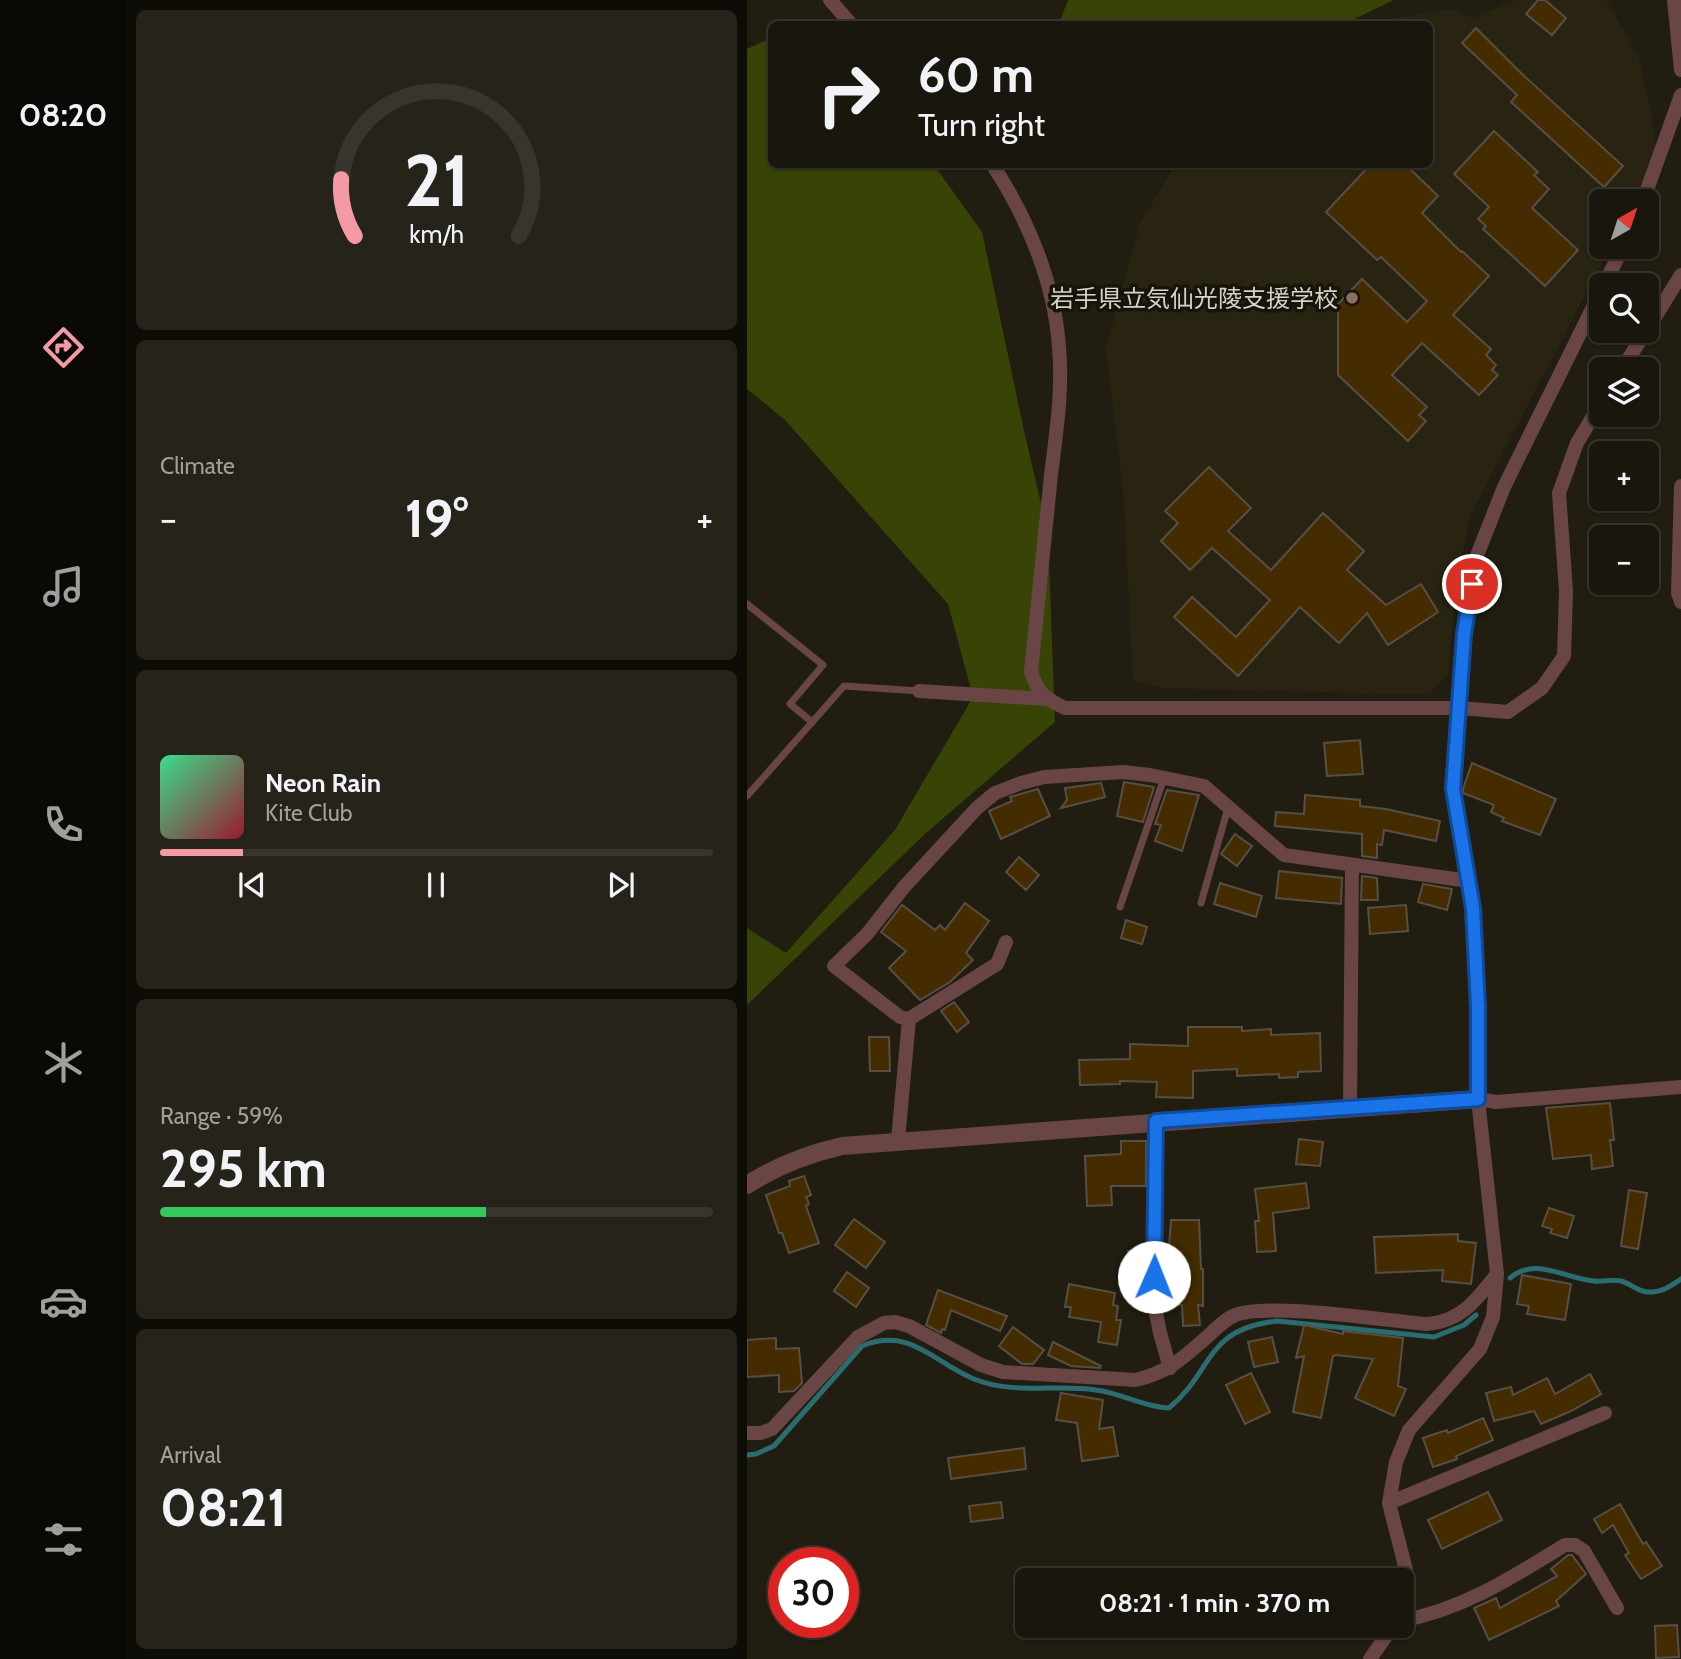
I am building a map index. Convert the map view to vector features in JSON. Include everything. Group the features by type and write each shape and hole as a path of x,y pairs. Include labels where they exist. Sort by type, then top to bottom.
{"street":[{"path":"830,0 848,21"},
{"path":"1674,1 1681,70"},
{"path":"1646,189 1681,95"},
{"path":"995,168 1032,236 1048,284 1060,347 1058,411 1031,672 1037,690 1046,699 1065,708 1460,708 1508,712 1542,688 1564,656 1566,591 1559,493 1577,443 1589,423"},
{"path":"1659,310 1681,275"},
{"path":"1405,1568 1389,1503 1396,1462 1409,1430 1480,1349 1493,1317 1497,1274 1478,1099 1478,1006 1473,908 1453,789 1464,634 1476,558 1504,487 1589,315"},
{"path":"1681,486 1678,593 1681,602"},
{"path":"919,691 1046,699"},
{"path":"1006,942 997,964 909,1019 900,1017 834,966 867,934 904,887 977,808 995,793 1044,777 1123,772 1204,786 1284,855 1469,881"},
{"path":"1350,1108 1352,865"},
{"path":"898,1140 909,1019"},
{"path":"747,1185 773,1168 806,1154 842,1146 898,1140 1478,1099 1496,1102 1681,1087"},
{"path":"1156,1121 1154,1303 1170,1368"},
{"path":"747,1433 761,1433 772,1429 858,1336 884,1323 895,1322 909,1326 981,1365 1003,1372 1136,1380 1170,1368 1235,1315 1254,1310 1280,1310 1427,1324 1442,1323 1467,1309 1497,1274"},
{"path":"1389,1503 1605,1413"},
{"path":"1414,1618 1445,1610 1491,1590 1565,1545 1575,1545 1584,1552 1617,1608"},
{"path":"1371,1659 1385,1638"}],"lane":[{"path":"747,604 823,665 790,704 812,722"},
{"path":"747,796 844,686 919,691"},
{"path":"1120,907 1165,778"},
{"path":"1201,903 1228,807"}],"shaded area":[{"name":"岩手県立気仙光陵支援学校","path":"1516,0 1606,0 1638,54 1651,112 1657,157 1640,189 1589,189 1589,259 1604,259 1596,273 1589,273 1589,287 1469,518 1455,599 1448,675 1428,695 1161,688 1133,681 1124,499 1106,348 1140,223 1173,168 1433,168 1433,21 1380,21 1449,9 1473,18"}],"green space":[{"path":"1068,0 1394,0 1350,21 1060,21"},
{"path":"768,39 768,168 936,168 982,232 1048,533 1055,722 926,833 747,1005 747,928 786,953 895,830 973,697 948,604 785,420 747,389 747,49"}],"building":[{"path":"1538,0 1545,0 1566,18 1552,35 1526,14"},
{"path":"1476,28 1623,166 1604,187 1511,102 1517,95 1462,43"},
{"path":"1494,131 1538,172 1534,175 1549,189 1532,208 1578,250 1545,286 1483,229 1486,226 1478,219 1489,207 1454,174"},
{"path":"1367,168 1409,168 1438,196 1422,213 1489,276 1453,315 1491,349 1486,355 1496,365 1492,370 1498,375 1479,395 1422,343 1392,375 1427,407 1419,415 1426,421 1408,441 1338,375 1338,304 1362,279 1407,322 1427,301 1381,257 1377,260 1326,212"},
{"path":"1209,467 1251,508 1228,531 1271,570 1323,513 1364,551 1347,570 1386,605 1421,584 1438,612 1388,645 1367,613 1339,643 1300,607 1238,676 1174,617 1192,597 1236,637 1270,600 1212,548 1190,570 1161,541 1178,523 1165,511"},
{"path":"1360,740 1363,774 1327,776 1324,743"},
{"path":"1472,763 1556,799 1540,835 1502,821 1504,818 1491,812 1494,805 1463,793"},
{"path":"1124,782 1154,787 1143,822 1117,816"},
{"path":"1101,783 1105,797 1061,808 1067,800 1065,788"},
{"path":"1038,789 1050,816 1001,839 989,811 1012,801 1010,797"},
{"path":"1167,790 1199,795 1182,851 1155,841 1161,825 1155,824"},
{"path":"1305,795 1360,800 1360,806 1440,821 1436,841 1384,830 1382,845 1377,844 1377,858 1362,856 1362,834 1275,826 1276,812 1304,814"},
{"path":"1235,834 1252,846 1237,866 1221,854"},
{"path":"1019,857 1039,875 1026,890 1006,872"},
{"path":"1279,871 1342,878 1341,904 1276,898"},
{"path":"1362,876 1377,878 1378,900 1361,900"},
{"path":"1220,883 1262,896 1256,917 1214,904"},
{"path":"1423,884 1452,889 1447,910 1418,902"},
{"path":"965,903 989,921 966,953 973,960 950,982 920,1000 889,968 906,951 881,932 902,905 935,930 940,925 945,930"},
{"path":"1406,905 1408,931 1370,934 1368,908"},
{"path":"1126,920 1147,927 1142,944 1121,938"},
{"path":"954,1002 969,1022 957,1032 941,1011"},
{"path":"1188,1027 1242,1027 1242,1031 1271,1029 1271,1035 1320,1033 1321,1071 1298,1072 1298,1077 1279,1078 1279,1074 1237,1076 1237,1069 1193,1071 1193,1098 1156,1097 1157,1082 1120,1081 1120,1084 1080,1085 1079,1060 1130,1059 1130,1044 1188,1046"},
{"path":"869,1037 889,1037 890,1071 870,1071"},
{"path":"1610,1103 1614,1140 1610,1140 1613,1166 1592,1169 1591,1155 1553,1159 1546,1108"},
{"path":"1299,1139 1323,1142 1320,1166 1296,1164"},
{"path":"1121,1141 1146,1141 1146,1186 1111,1186 1112,1205 1087,1206 1085,1156 1121,1154"},
{"path":"804,1176 811,1195 806,1197 809,1204 806,1206 819,1243 789,1253 766,1195 790,1186 789,1181"},
{"path":"1306,1183 1309,1208 1273,1213 1276,1251 1257,1252 1255,1221 1259,1221 1255,1189"},
{"path":"1629,1190 1647,1193 1638,1249 1621,1246"},
{"path":"1549,1208 1574,1216 1567,1238 1550,1233 1552,1229 1542,1226"},
{"path":"854,1219 885,1242 866,1268 835,1245"},
{"path":"1171,1220 1199,1220 1203,1269 1203,1306 1198,1305 1200,1325 1183,1326 1182,1305 1172,1305 1172,1297 1168,1297 1164,1248 1169,1247"},
{"path":"1458,1234 1458,1241 1476,1243 1471,1284 1442,1281 1443,1270 1376,1273 1374,1237"},
{"path":"1145,1249 1145,1274 1131,1276 1128,1251"},
{"path":"847,1272 869,1288 856,1307 834,1291"},
{"path":"1522,1275 1571,1284 1565,1320 1527,1314 1529,1306 1517,1304"},
{"path":"1069,1284 1115,1293 1113,1305 1118,1306 1116,1320 1121,1320 1117,1345 1098,1342 1101,1322 1069,1317 1071,1307 1065,1307"},
{"path":"938,1290 1007,1316 1000,1331 951,1310 945,1330 942,1329 941,1333 926,1325"},
{"path":"1304,1325 1343,1334 1343,1331 1403,1338 1398,1386 1406,1389 1394,1416 1355,1398 1373,1359 1336,1355 1333,1356 1321,1418 1293,1412 1304,1356 1296,1358"},
{"path":"1013,1327 1044,1350 1033,1364 1022,1364 999,1346"},
{"path":"1272,1337 1278,1362 1254,1367 1248,1342"},
{"path":"776,1338 776,1349 799,1348 802,1383 794,1391 779,1392 779,1375 747,1377 747,1340"},
{"path":"1053,1342 1101,1366 1100,1368 1071,1366 1048,1355"},
{"path":"1251,1373 1270,1412 1245,1424 1226,1385"},
{"path":"1590,1374 1601,1394 1571,1411 1541,1424 1534,1411 1494,1421 1486,1393 1511,1387 1513,1395 1547,1378 1555,1394"},
{"path":"1061,1393 1103,1400 1099,1429 1113,1427 1118,1456 1082,1461 1077,1423 1056,1420"},
{"path":"1483,1418 1493,1440 1456,1456 1457,1459 1433,1467 1423,1438 1447,1430 1448,1433"},
{"path":"1024,1448 1026,1469 951,1479 948,1458"},
{"path":"1488,1492 1502,1520 1442,1549 1428,1520"},
{"path":"1001,1502 1003,1518 971,1522 969,1506"},
{"path":"1620,1504 1643,1544 1646,1542 1662,1566 1641,1579 1625,1555 1629,1553 1613,1525 1602,1533 1594,1519"},
{"path":"1568,1555 1572,1555 1586,1574 1556,1601 1559,1606 1489,1640 1474,1608 1496,1598 1500,1608 1557,1576 1551,1569"},
{"path":"1677,1625 1679,1657 1656,1658 1655,1626"}],"waterway":[{"path":"1510,1278 1530,1269 1551,1270 1583,1279 1621,1281 1651,1292 1671,1286 1681,1279"},
{"path":"747,1455 774,1446 862,1346 879,1341 908,1343 960,1372 989,1384 1019,1388 1081,1388 1169,1408 1184,1394 1223,1342 1253,1326 1277,1321 1434,1337 1464,1325 1476,1315"}],"place":[{"name":"岩手県立気仙光陵支援学校","path":"1352,298"}],"route":[{"path":"1154,1277 1156,1121 1478,1099 1478,1006 1473,908 1453,789 1464,634 1472,584"}]}
